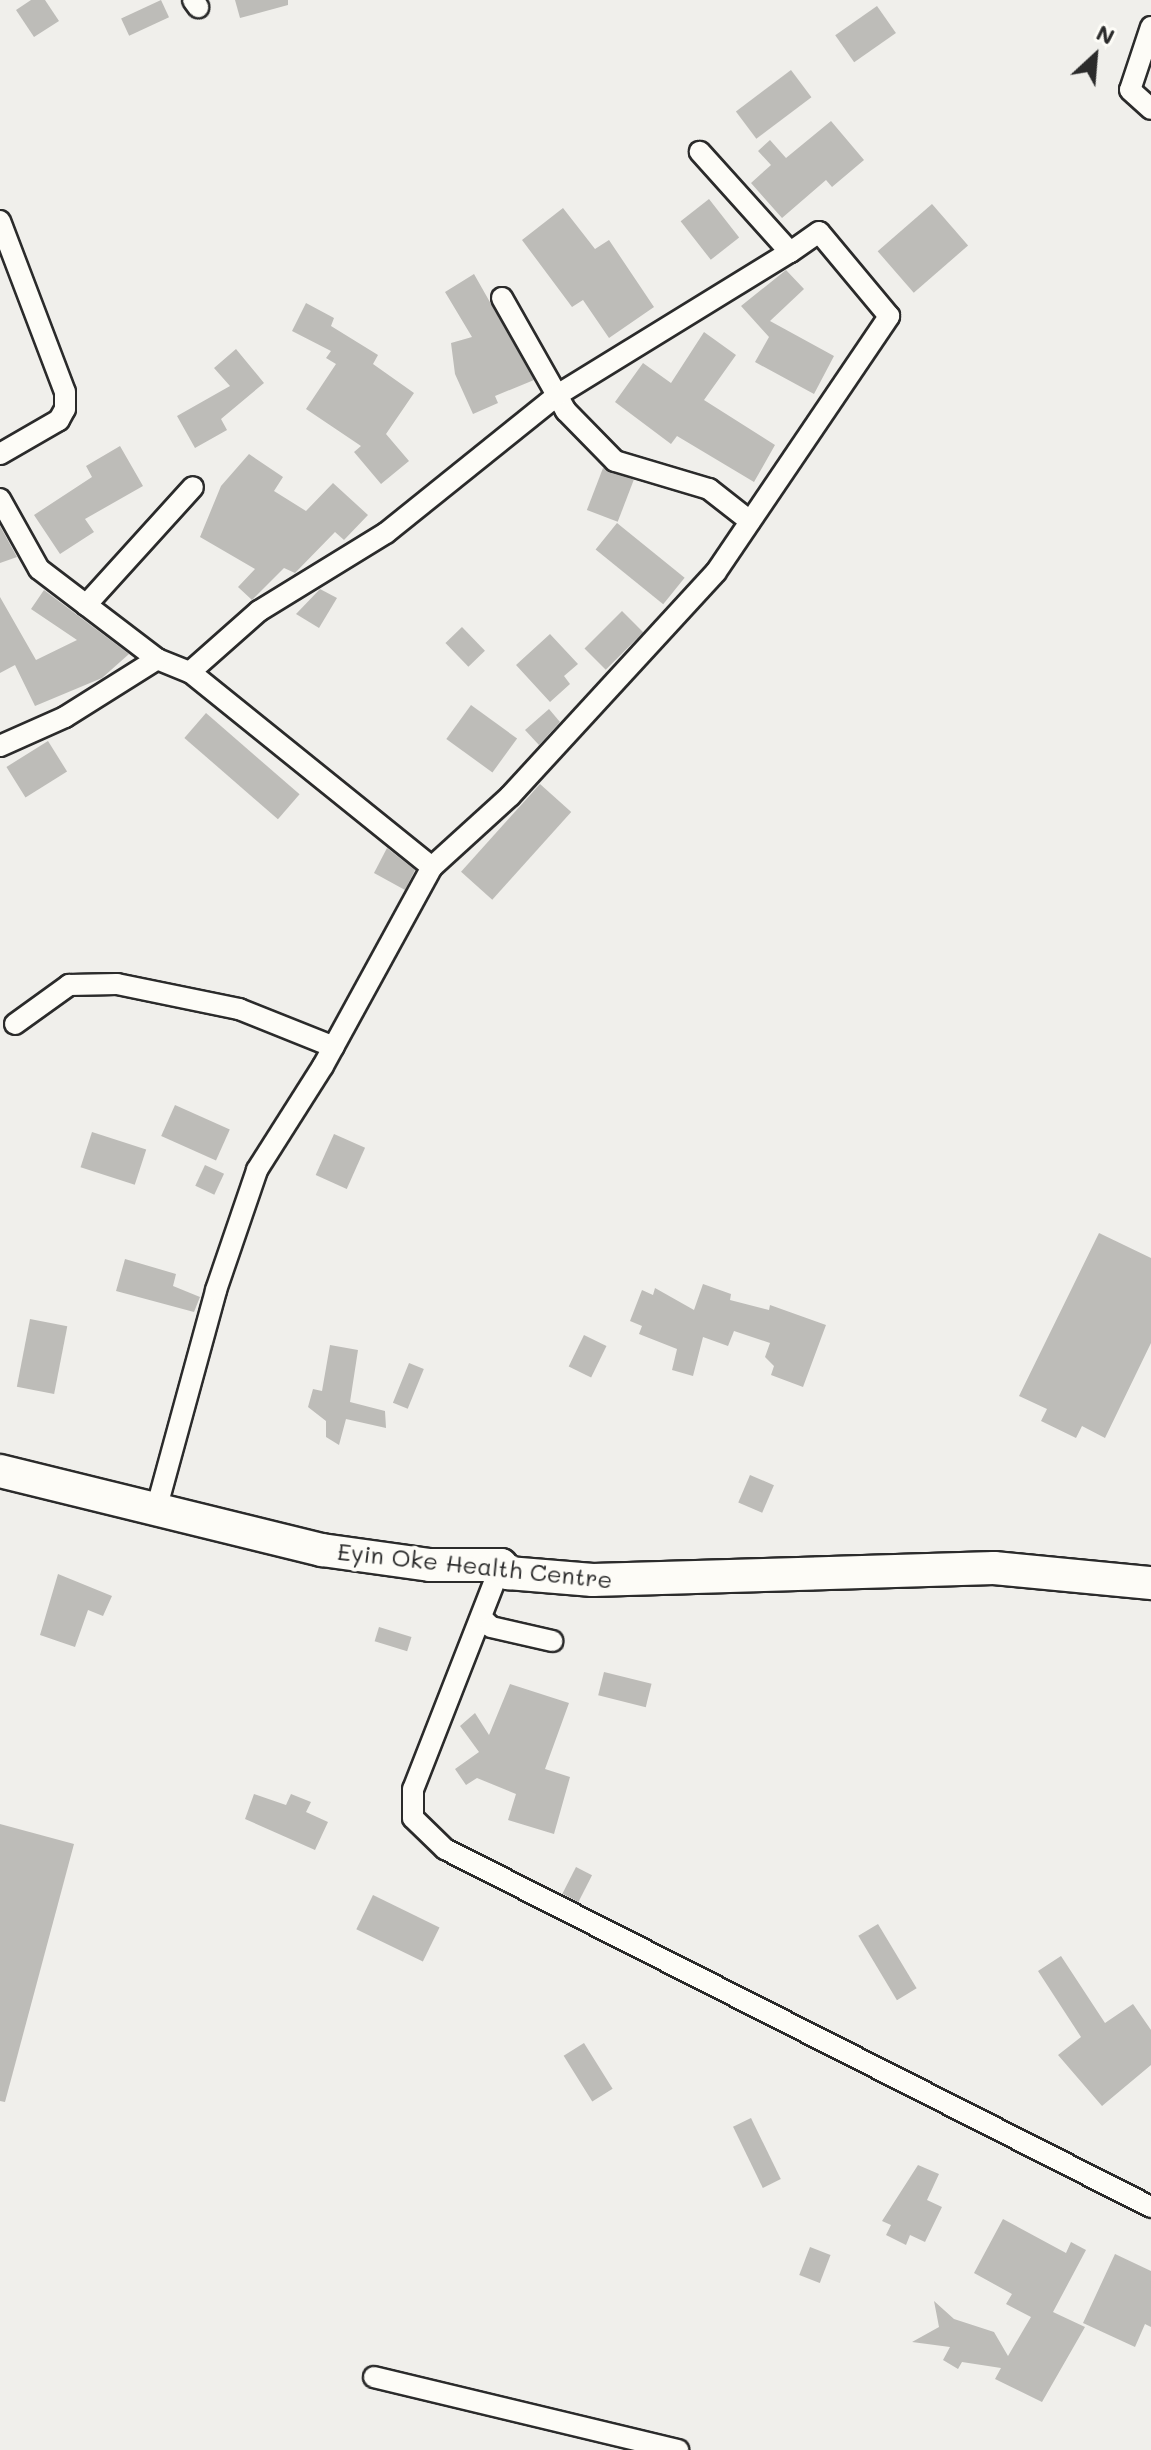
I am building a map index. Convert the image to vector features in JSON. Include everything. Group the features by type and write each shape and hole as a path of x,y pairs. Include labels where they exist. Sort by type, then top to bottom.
{"main road":[{"name":"Eyin Oke Health Centre","path":"0,1471 322,1550 430,1565 501,1565 508,1573 593,1580 994,1568 1151,1583"}],"street":[{"path":"1151,27 1130,90 1151,109"},
{"path":"700,152 790,252"},
{"path":"0,221 65,392 65,409 59,420 0,454"},
{"path":"156,1510 216,1290 257,1170 334,1047 432,867 510,796 694,596 750,521 889,316 819,232 559,394 386,533 259,611 190,672"},
{"path":"502,298 566,411 615,461 687,479 750,521"},
{"path":"86,605 193,487"},
{"path":"0,499 39,569 157,659 190,672 432,867"},
{"path":"3,741 157,659"},
{"path":"15,1024 69,985 117,984 239,1009 334,1047"},
{"path":"501,1565 483,1619 413,1789 413,1818 445,1849 1151,2207"},
{"path":"483,1619 491,1627 552,1641"},
{"path":"374,2377 678,2450"}],"building":[{"path":"31,0 45,0 59,21 34,37 16,10"},
{"path":"161,0 169,17 129,36 121,19"},
{"path":"235,0 288,0 288,5 240,18"},
{"path":"877,6 896,33 854,62 835,35"},
{"path":"791,70 811,97 756,139 736,112"},
{"path":"831,121 864,160 832,187 826,180 782,218 751,183 771,165 758,151 770,140 786,158"},
{"path":"709,199 739,238 711,260 681,221"},
{"path":"932,204 968,246 914,293 878,251"},
{"path":"563,208 595,249 609,240 654,307 609,338 583,300 572,307 522,240"},
{"path":"786,270 804,289 770,321 834,356 814,394 755,362 769,337 741,306"},
{"path":"474,274 534,380 495,396 498,403 473,414 455,374 451,343 472,337 445,292"},
{"path":"306,303 334,318 331,326 378,355 373,364 414,393 386,434 409,461 381,484 354,452 361,446 306,409 336,364 326,358 331,351 292,331"},
{"path":"704,332 736,355 704,400 775,445 754,482 677,436 671,444 615,402 643,363 671,383"},
{"path":"236,349 264,383 221,419 227,430 195,448 177,416 230,386 214,368"},
{"path":"120,446 143,486 85,519 94,532 60,554 34,515 92,477 86,466"},
{"path":"249,454 283,477 274,491 306,511 333,483 368,515 344,540 335,532 295,573 284,568 252,600 238,587 255,569 200,537 221,486"},
{"path":"603,468 634,480 618,522 587,510"},
{"path":"617,523 685,578 663,604 596,549"},
{"path":"0,526 17,557 0,563"},
{"path":"320,589 337,598 319,628 296,614"},
{"path":"44,590 129,654 102,678 35,706 15,665 0,673 0,597 36,660 77,640 31,609"},
{"path":"622,611 643,632 606,670 585,648"},
{"path":"462,627 485,651 468,667 445,643"},
{"path":"550,634 578,664 564,676 570,684 550,702 516,665"},
{"path":"471,705 517,739 492,772 446,739"},
{"path":"549,709 560,722 539,745 525,730"},
{"path":"206,713 300,794 278,819 184,738"},
{"path":"48,741 67,772 26,797 6,767"},
{"path":"540,784 571,812 492,900 461,872"},
{"path":"387,848 415,870 405,890 374,873"},
{"path":"175,1105 230,1129 216,1160 161,1136"},
{"path":"92,1132 146,1150 135,1185 81,1167"},
{"path":"334,1134 365,1148 347,1189 316,1175"},
{"path":"205,1165 224,1174 214,1195 195,1186"},
{"path":"1099,1233 1151,1258 1151,1343 1105,1438 1082,1426 1076,1438 1041,1421 1047,1409 1019,1396"},
{"path":"125,1259 176,1274 173,1286 200,1297 194,1312 116,1291"},
{"path":"703,1284 731,1294 730,1300 769,1310 770,1305 826,1325 803,1387 771,1375 774,1366 765,1357 770,1343 734,1331 728,1346 703,1337 693,1376 672,1370 677,1349 639,1334 642,1326 630,1321 642,1290 653,1295 655,1288 694,1310"},
{"path":"30,1319 67,1326 54,1394 17,1387"},
{"path":"584,1335 606,1346 591,1377 569,1366"},
{"path":"330,1345 358,1350 350,1402 385,1411 386,1428 346,1419 339,1445 326,1437 326,1421 308,1407 313,1389 322,1391"},
{"path":"409,1363 424,1369 408,1409 393,1403"},
{"path":"750,1475 774,1485 762,1513 738,1503"},
{"path":"58,1574 112,1596 103,1616 88,1610 75,1647 40,1635"},
{"path":"379,1627 412,1637 407,1651 375,1641"},
{"path":"604,1672 652,1684 646,1707 598,1695"},
{"path":"510,1684 569,1703 545,1769 570,1777 554,1834 508,1820 516,1794 477,1778 466,1785 455,1769 479,1752 460,1726 475,1713 489,1735"},
{"path":"254,1794 286,1805 291,1794 311,1802 306,1812 328,1822 315,1850 245,1819"},
{"path":"0,1824 74,1844 5,2102 0,2101"},
{"path":"576,1867 592,1875 578,1902 562,1894"},
{"path":"373,1895 440,1927 423,1962 356,1929"},
{"path":"878,1924 917,1988 897,2000 858,1936"},
{"path":"1061,1956 1105,2023 1133,2004 1151,2030 1151,2065 1102,2106 1058,2055 1081,2037 1038,1971"},
{"path":"584,2043 613,2089 592,2102 564,2056"},
{"path":"751,2118 781,2179 763,2188 733,2127"},
{"path":"918,2165 939,2174 927,2200 942,2207 925,2242 910,2235 906,2245 886,2235 891,2225 882,2221"},
{"path":"1003,2219 1066,2253 1071,2242 1086,2250 1053,2312 1085,2327 1042,2402 995,2379 1001,2368 962,2362 958,2369 943,2360 950,2347 912,2342 939,2327 934,2301 954,2319 994,2332 1008,2356 1031,2317 1006,2304 1012,2294 974,2273"},
{"path":"810,2247 831,2255 820,2283 799,2275"},
{"path":"1115,2254 1151,2271 1151,2327 1145,2324 1135,2347 1083,2323"}]}
